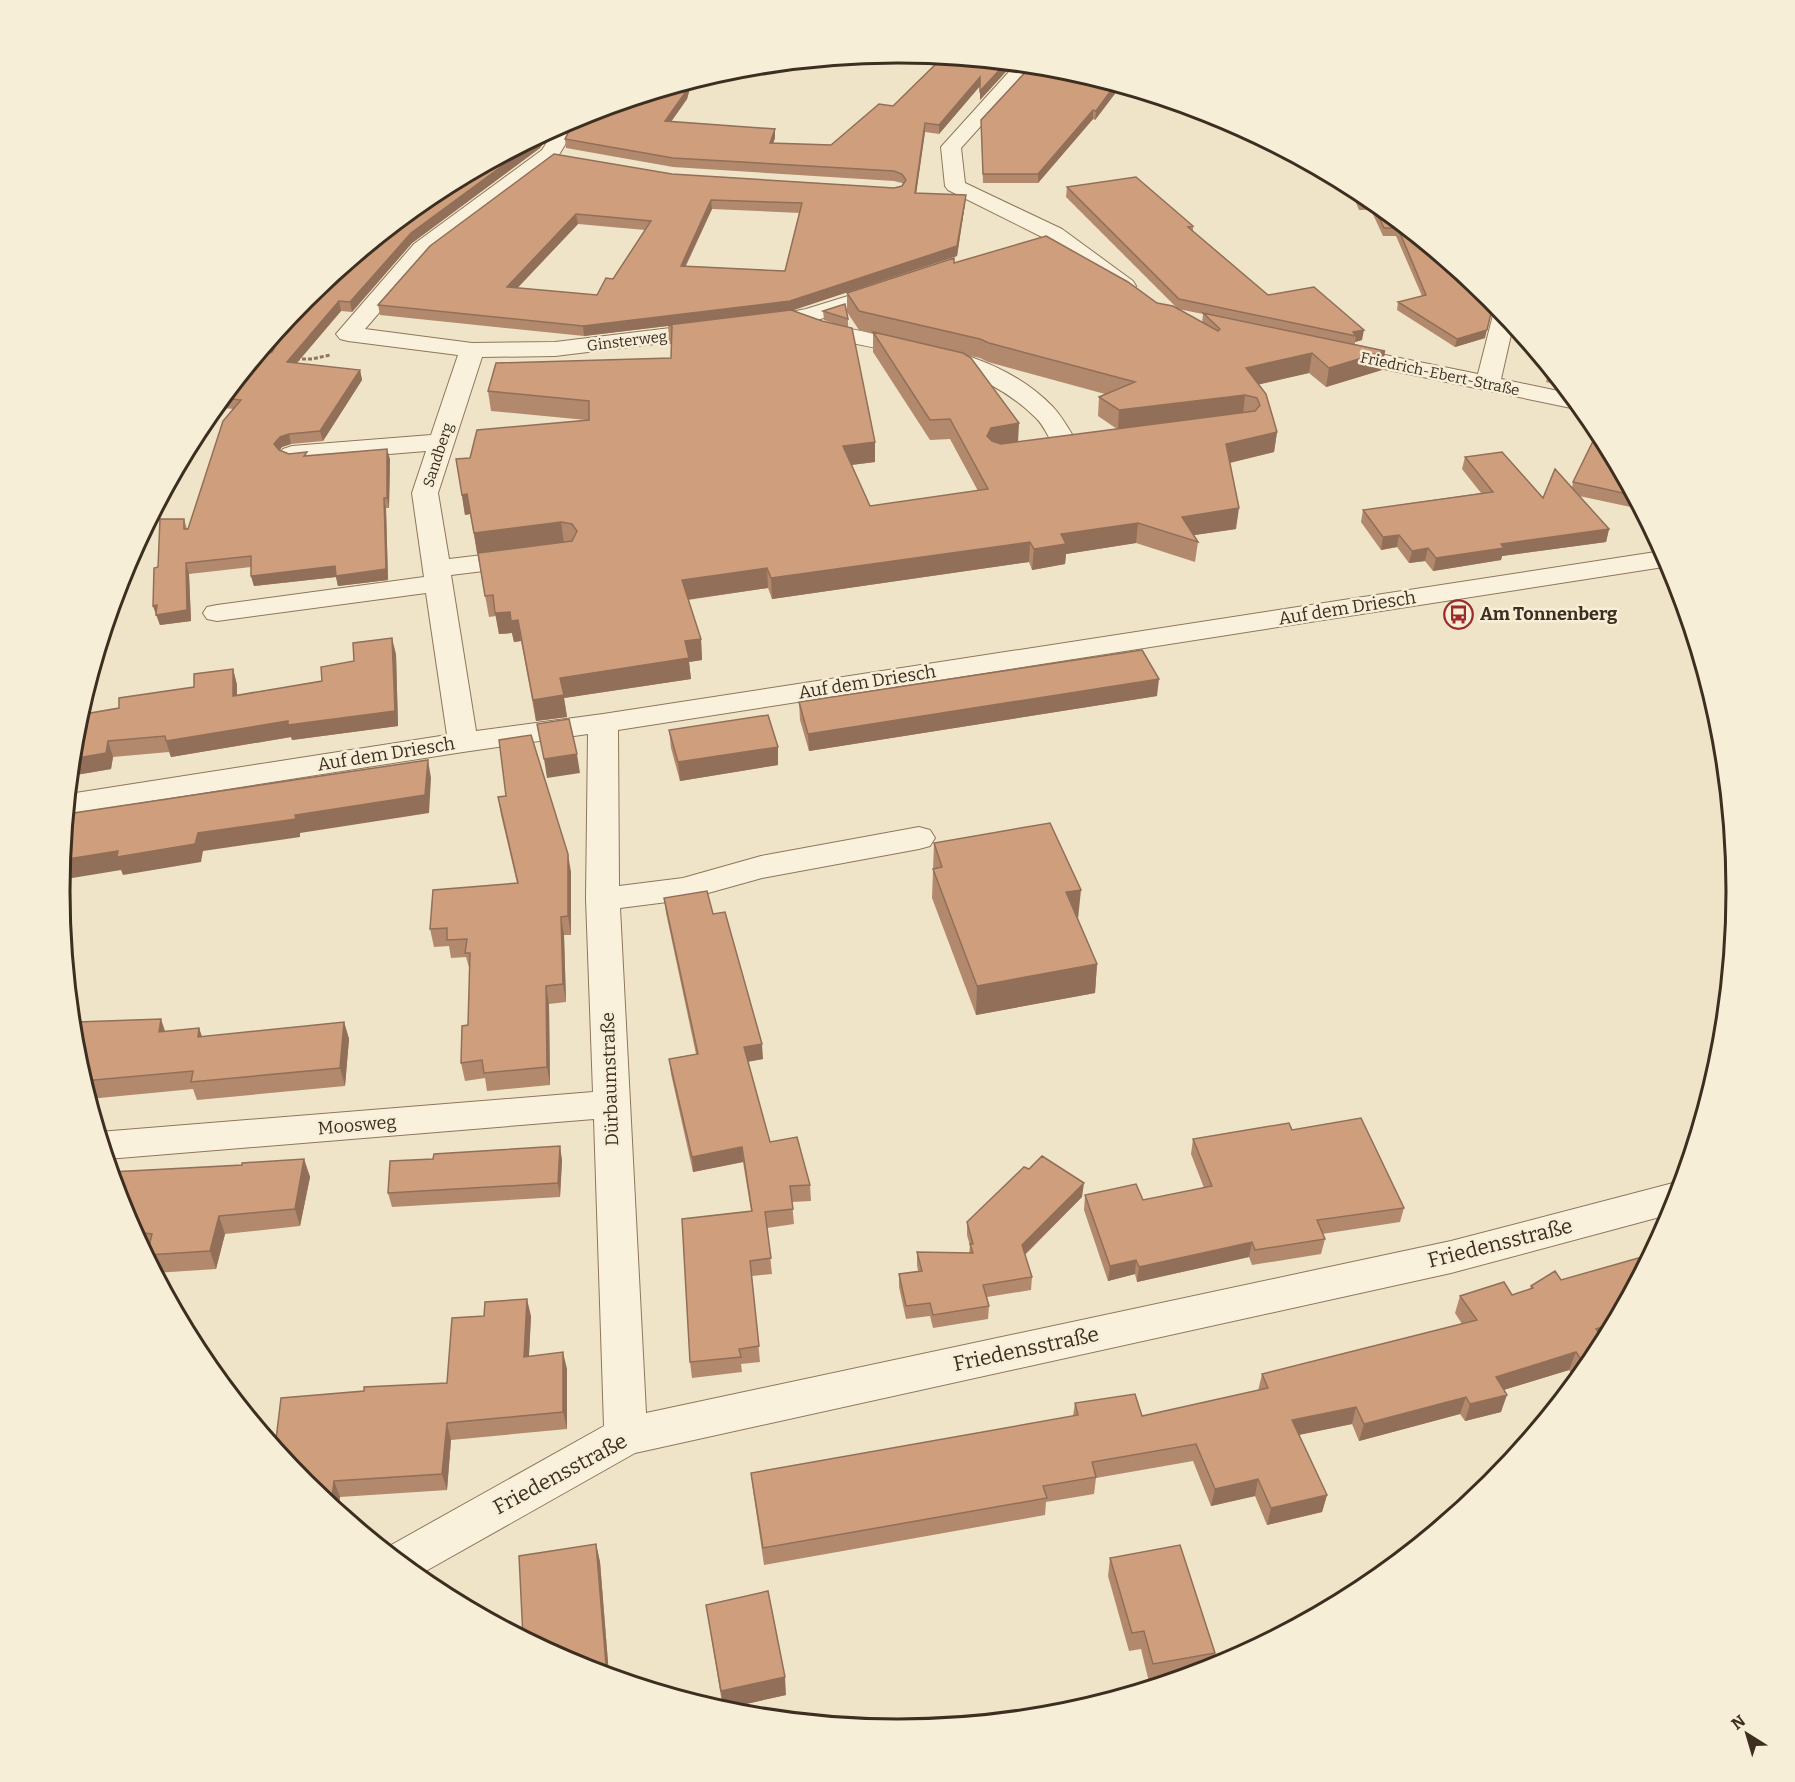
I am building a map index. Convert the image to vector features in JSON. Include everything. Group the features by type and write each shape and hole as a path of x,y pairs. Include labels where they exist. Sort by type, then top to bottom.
{"street":[{"path":"1019,72 951,147 954,186 1054,234 1147,302"},
{"path":"348,334 422,249 550,154 561,135"},
{"path":"550,154 574,158"},
{"path":"1021,246 1054,234"},
{"name":"Ginsterweg","path":"348,334 462,349 555,349 794,320 910,283"},
{"path":"794,320 831,333 971,364 1030,399 1045,413 1067,446"},
{"path":"1488,384 1502,326"},
{"name":"Friedrich-Ebert-Straße","path":"1315,347 1563,399"},
{"name":"Sandberg","path":"462,349 443,442 425,494 463,742"},
{"path":"292,454 443,442"},
{"path":"217,613 553,554"},
{"name":"Auf dem Driesch","path":"75,803 1656,561"},
{"name":"Dürbaumstraße","path":"603,723 603,899 626,1436"},
{"path":"603,899 683,889 761,867 919,838"},
{"name":"Moosweg","path":"109,1144 611,1104"},
{"name":"Friedensstraße","path":"407,1558 626,1436 1451,1257 1665,1200"}],"path":[{"path":"293,358 312,359 330,355 348,334"}],"building":[{"path":"935,64 1000,69 980,91 980,77 939,125 925,123 915,193 966,195 957,246 790,301 583,326 378,305 430,246 554,154 672,174 894,188 902,186 906,180 902,174 894,171 673,158 565,139 569,131 581,126 631,107 687,90 665,121 775,129 770,143 831,145 879,104 893,106","holes":["711,200 802,203 785,271 681,266","576,214 651,221 613,279 606,278 597,295 507,287"]},
{"path":"1024,73 1111,91 1096,111 1093,110 1038,174 983,174 981,120"},
{"path":"515,157 411,233 350,302 339,301 287,362 360,370 320,431 289,434 280,437 274,444 279,450 289,454 307,452 304,456 387,449 387,498 384,498 386,569 336,576 335,566 251,576 251,556 186,563 187,610 156,615 157,605 153,606 154,568 158,567 160,519 184,519 184,529 188,529 223,421 241,400 232,399 276,345 352,268 393,234 437,203"},
{"path":"1136,177 1193,226 1188,227 1268,295 1314,287 1364,330 1353,332 1356,336 1179,299 1067,187"},
{"path":"1379,218 1393,228 1384,228"},
{"path":"1400,233 1443,268 1491,314 1487,330 1457,339 1398,302 1426,295"},
{"path":"1046,236 1128,282 1157,303 1173,306 1218,331 1220,329 1203,313 1385,351 1329,368 1312,353 1246,368 1266,394 1277,432 1226,444 1239,508 1182,517 1198,542 1138,523 1061,534 1066,544 1034,549 1030,542 771,578 767,568 682,580 701,639 685,641 689,658 560,678 564,695 533,700 518,620 511,621 510,612 495,613 493,595 485,596 478,553 572,541 577,531 572,524 561,522 474,533 467,494 462,495 456,459 470,458 477,430 589,420 589,401 488,391 496,363 671,358 672,326 668,325 791,310 852,328 875,442 843,446 870,506 988,489 950,419 930,420 873,332 963,353 971,358 1019,423 991,428 987,436 992,441 1001,444 1255,411 1260,405 1257,398 1245,395 1119,410 1099,397 1135,382 980,339 859,311 847,293 954,258 954,263"},
{"path":"845,304 848,319 823,311"},
{"path":"1593,442 1623,493 1573,482"},
{"path":"1502,452 1543,498 1555,469 1609,529 1501,544 1504,548 1436,558 1428,548 1412,551 1399,535 1383,537 1363,510 1493,492 1465,457"},
{"path":"392,638 395,711 288,725 288,721 166,741 165,736 108,741 106,753 81,757 89,713 119,708 119,698 194,687 194,674 233,669 233,696 322,681 321,667 354,661 353,643"},
{"path":"1142,650 1159,679 808,734 799,702"},
{"path":"768,715 778,747 678,762 669,730"},
{"path":"569,719 577,754 544,759 537,724"},
{"path":"531,735 568,854 568,916 561,917 563,984 546,986 547,1067 484,1073 482,1060 461,1063 462,1026 468,1025 470,953 465,953 467,939 447,940 447,928 430,929 433,890 518,883 498,797 506,796 499,740"},
{"path":"428,760 425,795 295,815 296,819 198,833 195,844 117,857 118,851 71,859 74,813"},
{"path":"1050,823 1081,890 1066,892 1097,964 977,986 933,869 942,867 934,843"},
{"path":"707,891 713,914 725,912 762,1044 744,1047 770,1142 797,1137 810,1185 790,1186 793,1209 765,1212 771,1258 750,1261 759,1346 739,1349 741,1357 690,1362 682,1219 752,1211 742,1147 692,1157 669,1059 698,1054 664,898"},
{"path":"161,1019 159,1032 199,1028 198,1037 344,1022 340,1068 191,1082 193,1071 92,1080 80,1022"},
{"path":"1361,1118 1404,1208 1317,1220 1325,1239 1255,1250 1252,1242 1139,1267 1136,1260 1110,1266 1085,1195 1136,1184 1143,1200 1212,1186 1193,1139 1289,1123 1292,1130"},
{"path":"560,1146 558,1183 388,1193 390,1161 433,1159 434,1154"},
{"path":"1042,1156 1084,1183 1022,1245 1032,1277 983,1285 989,1306 933,1315 930,1303 906,1306 899,1274 922,1271 917,1252 973,1253 967,1222 1024,1167 1029,1169"},
{"path":"304,1159 295,1209 219,1216 210,1251 154,1255 149,1245 152,1234 144,1233 119,1172 242,1165 242,1163"},
{"path":"1640,1258 1615,1305 1601,1327 1596,1329 1598,1332 1580,1359 1576,1352 1496,1377 1507,1395 1470,1404 1466,1397 1364,1424 1356,1407 1292,1420 1327,1495 1271,1508 1258,1479 1215,1489 1196,1444 1092,1462 1096,1477 1043,1486 1047,1498 763,1548 751,1473 1078,1415 1075,1403 1135,1394 1142,1416 1268,1388 1262,1374 1477,1320 1460,1296 1504,1282 1512,1295 1533,1288 1531,1286 1555,1271 1561,1280"},
{"path":"527,1299 524,1357 563,1352 563,1412 447,1423 442,1474 334,1481 332,1495 276,1438 281,1398 364,1391 364,1387 447,1383 452,1318 484,1316 485,1302"},
{"path":"596,1544 606,1665 523,1629 519,1556"},
{"path":"1180,1545 1215,1653 1153,1664 1144,1631 1132,1633 1110,1558"},
{"path":"768,1591 785,1677 721,1691 706,1605"}],"place":[{"name":"Am Tonnenberg","path":"1459,614"}]}
